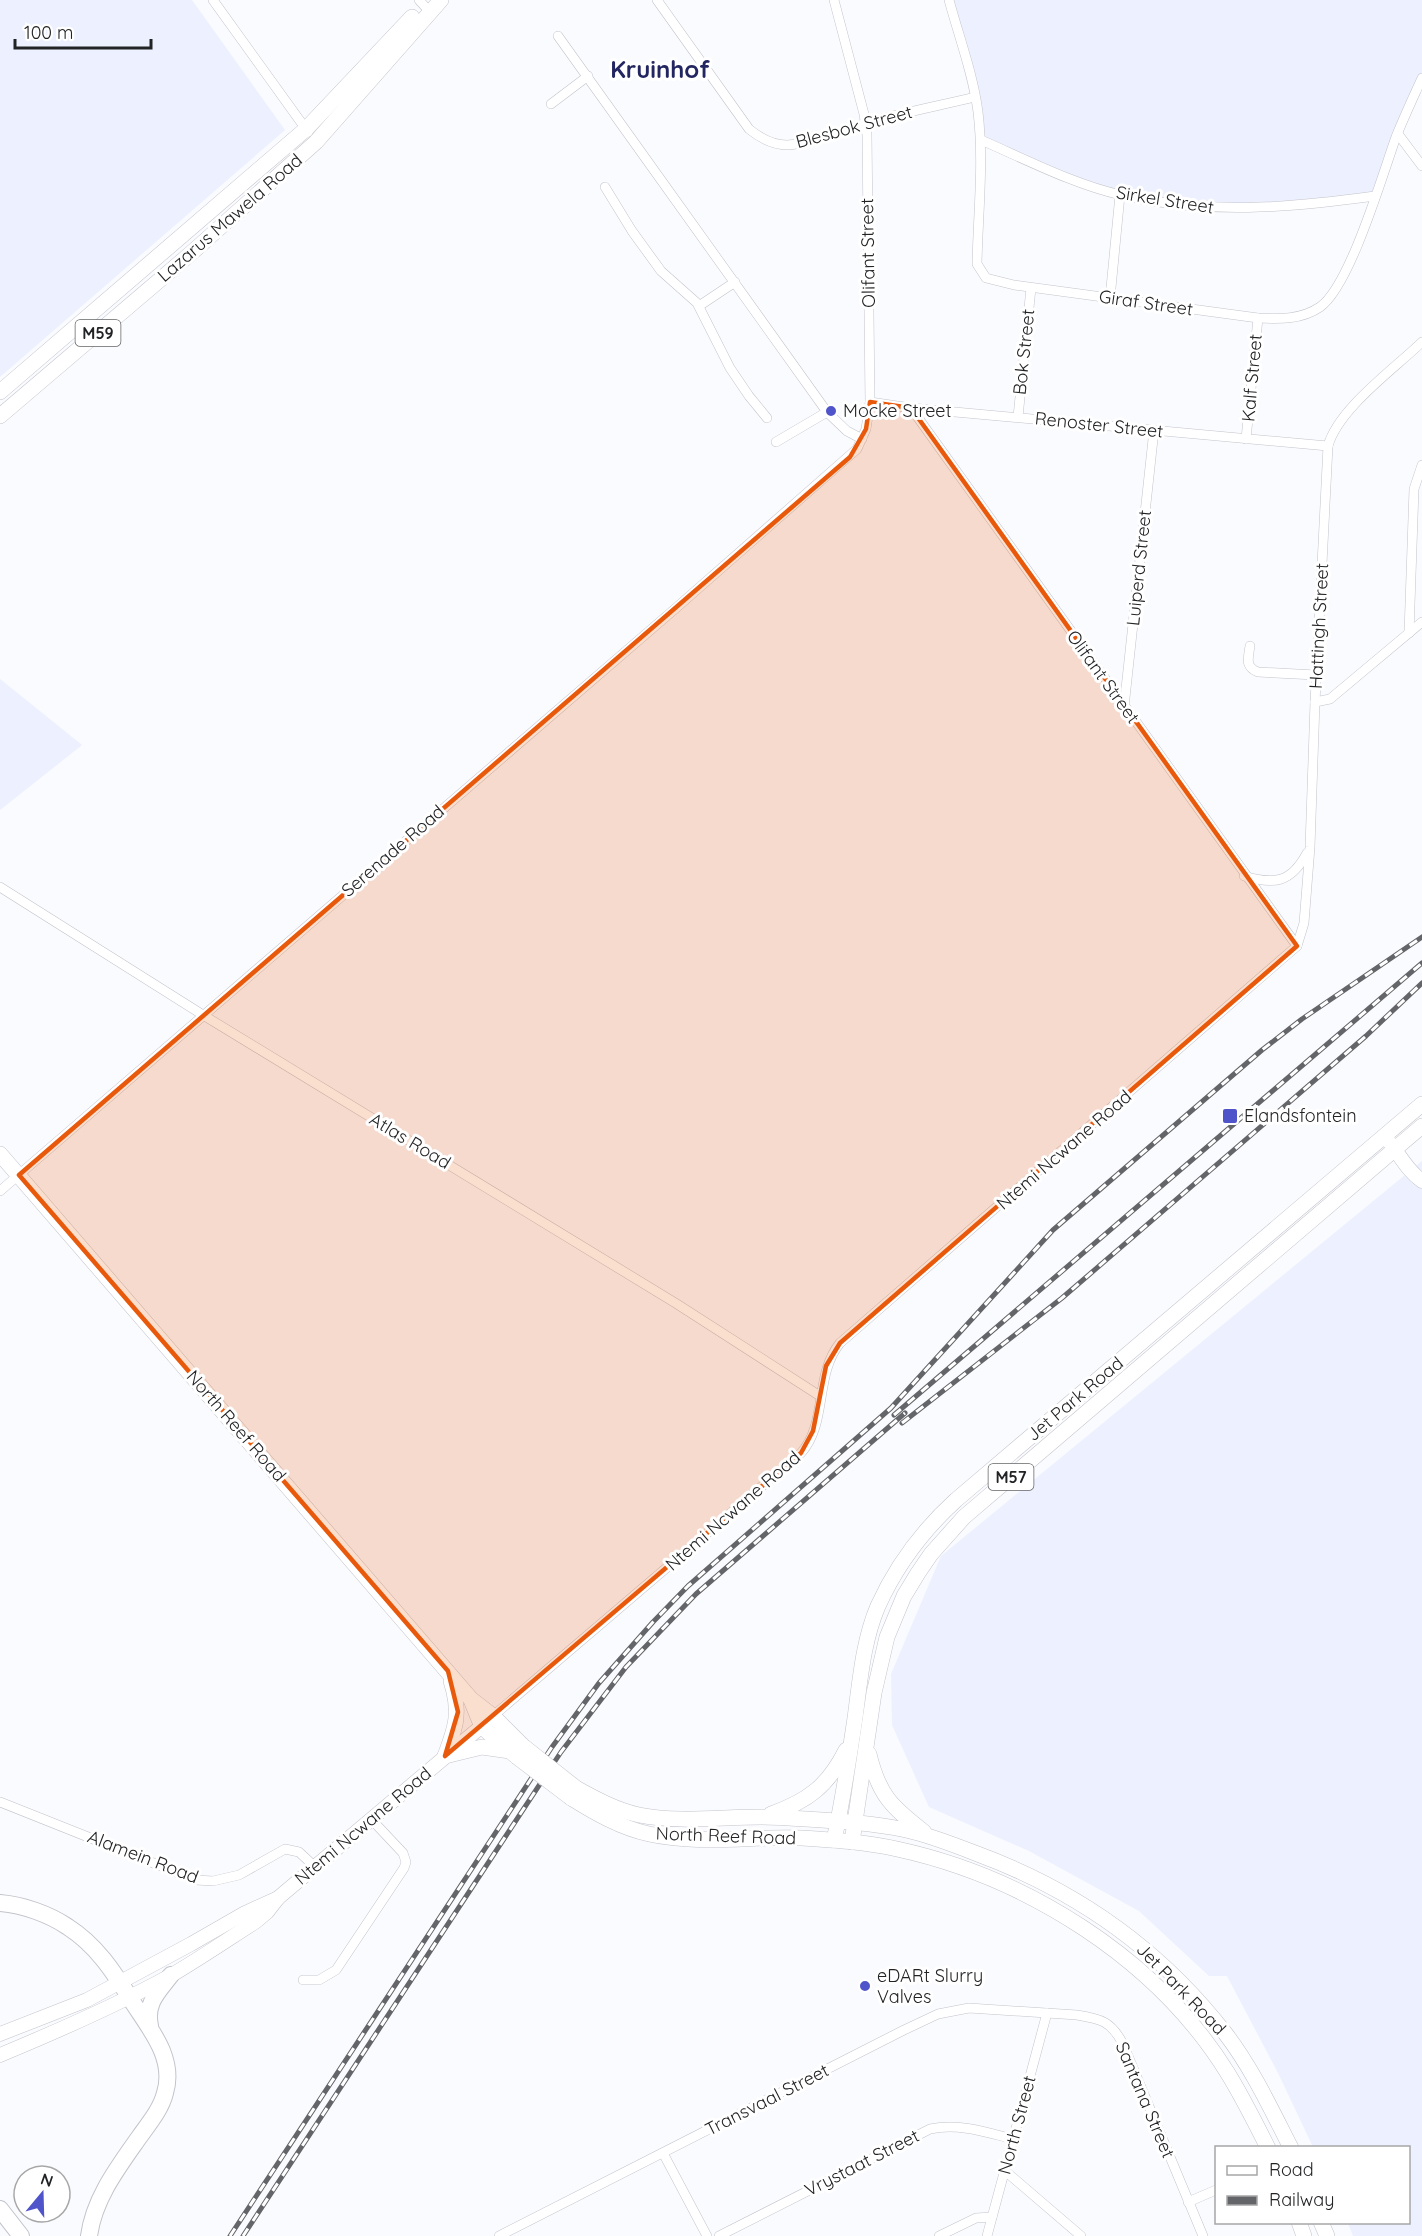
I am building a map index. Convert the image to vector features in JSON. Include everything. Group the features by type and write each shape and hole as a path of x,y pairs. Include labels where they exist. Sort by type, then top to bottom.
{"highway":[{"path":"0,1903 31,1910 70,1928 102,1957 151,2029 166,2063 168,2078 164,2097 153,2118 104,2192 94,2213 89,2236"},
{"path":"151,2029 148,2014 151,2001 171,1975"},
{"path":"0,2208 21,2236"}],"main road":[{"name":"Lazarus Mawela Road","path":"0,392 306,129 425,5 441,0"},
{"name":"Lazarus Mawela Road","path":"0,416 232,218 316,142 425,5"},
{"name":"Jet Park Road","path":"834,1840 867,1640 877,1608 906,1554 927,1527 1422,1104"},
{"name":"Jet Park Road","path":"1267,2146 1226,2071 1193,2026 1154,1985 1107,1944 1055,1909 1000,1882 944,1861 895,1848 852,1842 855,1822 882,1653 904,1596 918,1573 949,1533 964,1517 1160,1348 1422,1126"},
{"path":"1385,1137 1408,1168 1422,1181"},
{"name":"North Reef Road","path":"0,1154 471,1699 494,1716 517,1751"},
{"path":"445,1756 458,1712 457,1699 448,1671"},
{"name":"North Reef Road","path":"471,1699 482,1727 606,1818 649,1834 680,1838 779,1837 852,1842"},
{"name":"Ntemi Ncwane Road","path":"0,2034 87,2000 171,1975 255,1922 278,1898 494,1716"},
{"path":"762,1817 792,1807 815,1793 830,1776 850,1742"},
{"path":"867,1745 876,1780 887,1799 898,1812 929,1836"},
{"path":"445,1756 482,1747 517,1751"},
{"name":"North Reef Road","path":"574,1793 638,1815 666,1818 762,1817 855,1822"},
{"name":"Jet Park Road","path":"855,1822 929,1836 998,1861 1044,1882 1098,1913 1143,1948 1199,2002 1227,2035 1252,2074 1290,2146"},
{"name":"Ntemi Ncwane Road","path":"0,2055 50,2035 245,1913 278,1898"}],"street":[{"path":"213,0 316,142"},
{"name":"Blesbok Street","path":"657,0 749,129 756,135 774,143 797,144 865,123 975,97"},
{"name":"Olifant Street","path":"785,512 849,457 862,439 869,418 865,123 834,0"},
{"path":"949,0 975,97 981,140"},
{"path":"558,36 827,412 847,431 862,439"},
{"path":"551,104 588,76"},
{"path":"1375,196 1422,78"},
{"path":"1398,134 1422,166"},
{"name":"Sirkel Street","path":"981,140 1065,176 1120,195 1210,208 1275,208 1375,196"},
{"name":"Giraf Street","path":"981,140 977,264 982,275 991,281 1031,288 1258,318 1302,315 1327,301 1339,286 1375,196"},
{"path":"605,188 661,271 699,306 730,368 767,418"},
{"path":"1110,298 1120,195"},
{"path":"699,306 735,282"},
{"name":"Bok Street","path":"1018,417 1031,288"},
{"name":"Kalf Street","path":"1246,439 1258,318"},
{"name":"Hattingh Street","path":"1297,946 1304,923 1310,848 1316,675 1329,446 1334,429 1355,404 1422,342"},
{"name":"Renoster Street","path":"870,402 911,408 1329,446"},
{"name":"Olifant Street","path":"911,408 1244,876 1297,946"},
{"path":"777,442 827,412"},
{"name":"Luiperd Street","path":"1125,707 1154,430"},
{"path":"1409,633 1414,489 1422,465"},
{"name":"Serenade Road","path":"0,1191 785,512"},
{"path":"1315,702 1330,699 1422,622"},
{"path":"1250,646 1248,663 1250,668 1258,672 1316,675"},
{"path":"1244,876 1265,882 1281,880 1297,869 1310,848"},
{"name":"Atlas Road","path":"0,887 203,1015 677,1304 820,1396"},
{"name":"Ntemi Ncwane Road","path":"494,1716 801,1453 808,1444 813,1431 826,1366 840,1343 1297,946"},
{"name":"Alamein Road","path":"0,1802 196,1880 213,1881 239,1875 285,1850 299,1852 315,1867"},
{"path":"303,1980 319,1980 336,1970 406,1862 403,1853 371,1819"},
{"name":"Transvaal Street","path":"499,2236 938,2014 969,2008 1047,2013"},
{"name":"North Street","path":"987,2236 1047,2013"},
{"name":"Santana Street","path":"1047,2013 1093,2018 1105,2022 1117,2033 1203,2236"},
{"name":"Vrystaat Street","path":"719,2236 930,2129 966,2127 1013,2139"},
{"path":"663,2153 707,2236"},
{"path":"1004,2170 1081,2236"},
{"path":"1188,2202 1215,2190"},
{"path":"939,2236 976,2218 992,2217"}],"highlighted area":[{"path":"870,402 911,408 1297,946 840,1343 826,1366 813,1431 801,1453 445,1756 458,1712 448,1671 19,1175 850,457 866,429"}],"shaded area":[{"path":"0,0 192,0 285,130 0,377"},
{"path":"947,0 1422,0 1422,79 1375,196 1210,208 1120,195 981,140"},
{"path":"0,679 82,745 0,810"},
{"path":"1422,1161 1422,2236 1353,2236 1348,2224 1410,2224 1410,2146 1313,2146 1278,2073 1227,1976 1209,1976 1139,1911 1029,1851 929,1807 892,1725 891,1674 941,1556"}],"railway":[{"path":"230,2236 552,1747 599,1683 653,1622 688,1586 891,1408 1053,1230 1262,1050 1302,1019 1422,937"},
{"path":"894,1415 1422,963"},
{"path":"902,1423 1062,1298 1366,1036 1422,983"},
{"path":"243,2236 561,1752 626,1667 696,1594 905,1413"}],"place":[{"name":"Mocke Street","path":"831,411"},
{"name":"Elandsfontein","path":"1230,1116"},
{"name":"eDARt Slurry Valves","path":"865,1986"}],"district":[{"name":"Kruinhof","path":"660,70"}]}
